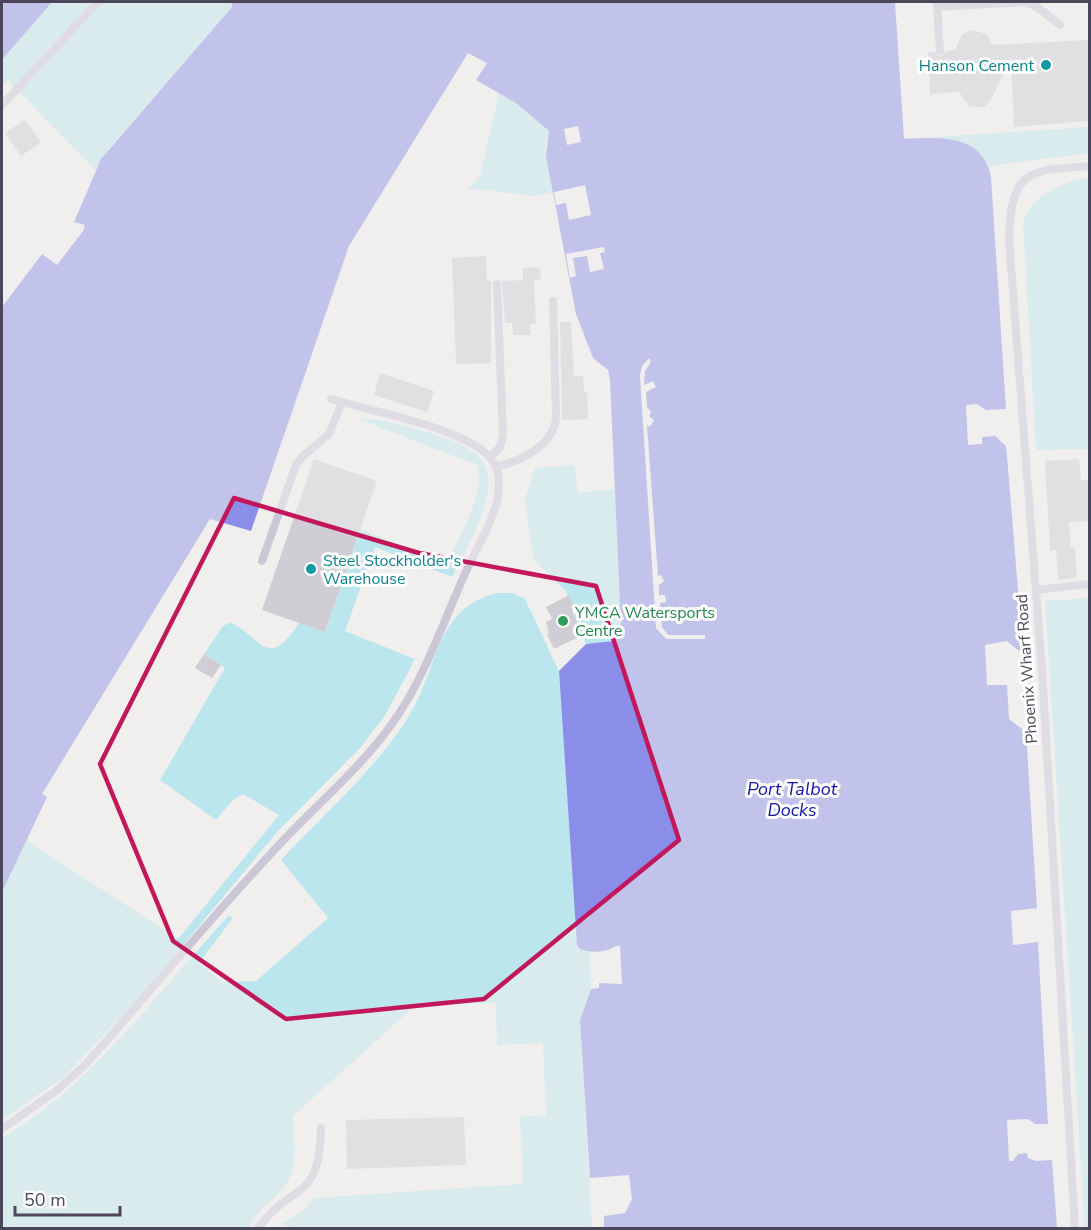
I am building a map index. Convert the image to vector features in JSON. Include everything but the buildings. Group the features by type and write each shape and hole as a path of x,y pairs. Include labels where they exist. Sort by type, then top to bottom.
{"lane":[{"path":"2,105 98,2"},
{"path":"940,51 937,4 1025,2 1037,7 1060,26"},
{"name":"Phoenix Wharf Road","path":"1075,1228 1036,590 1009,240 1010,216 1018,186 1028,174 1046,169 1089,166"},
{"path":"490,458 500,447 503,434 497,284"},
{"path":"496,467 533,450 547,441 554,430 556,416 553,301"},
{"path":"2,1129 61,1086 85,1065 278,846 354,768 394,721 425,664 488,525 498,490 496,467 490,458 473,443 455,435 331,399"},
{"path":"262,561 296,465 302,456 329,434 342,402"},
{"path":"1036,590 1089,584"},
{"path":"258,1228 313,1178 320,1157 321,1128"}],"highlighted area":[{"path":"234,498 419,553 596,586 679,840 484,999 286,1019 173,941 100,764"}],"shaded area":[{"path":"52,2 232,2 232,7 107,151 95,170 8,80 2,87 2,60"},
{"path":"499,93 516,103 549,131 545,149 554,192 534,196 467,188 478,180 481,172"},
{"path":"1089,127 1089,153 989,166 979,153 966,144 933,137"},
{"path":"1089,178 1089,449 1036,450 1023,222 1032,205 1049,191 1069,182"},
{"path":"356,418 395,423 454,442 480,458 488,476 488,490 479,522 452,577 375,547 345,631 415,659 386,714 361,747 278,831 140,997 65,1076 2,1120 2,892 26,840 178,939 279,815 243,794 232,801 216,820 160,780 225,668 204,654 223,626 231,622 259,643 273,648 289,637 299,623 325,632 361,529 445,563 457,542 475,501 479,476 477,465"},
{"path":"574,465 578,493 615,489 621,627 616,637 603,643 586,644 574,615 577,613 565,590 533,559 525,498 535,468"},
{"path":"497,593 512,593 525,599 559,671 577,940 578,947 590,951 591,989 580,1020 592,1228 296,1228 280,1224 304,1211 314,1198 523,1184 520,1117 546,1115 543,1043 497,1045 496,1003 416,1005 293,1116 295,1154 288,1181 260,1211 249,1228 2,1228 2,1138 35,1116 95,1064 229,915 233,918 199,963 222,982 256,981 328,918 281,860 371,766 403,726 415,705 443,637 452,622 463,610 478,600"},
{"path":"1089,598 1090,1228 1085,1228 1045,601"}],"water":[{"path":"2,2 52,2 2,60"},
{"name":"Port Talbot Docks","path":"232,2 895,2 904,139 932,138 958,141 979,153 991,177 1006,409 986,410 977,404 966,405 968,445 982,444 982,437 995,436 1006,446 1023,651 1019,651 1007,641 985,645 987,685 1007,685 1009,719 1026,732 1037,908 1011,911 1013,945 1038,942 1048,1124 1035,1124 1028,1119 1007,1120 1009,1161 1013,1161 1018,1154 1027,1153 1028,1158 1036,1161 1052,1160 1057,1228 604,1228 604,1216 625,1213 632,1199 629,1175 590,1178 580,1020 591,989 599,988 599,983 622,984 620,946 594,952 580,949 577,945 559,671 586,644 614,641 621,627 610,380 608,370 593,358 576,314 546,156 549,131 516,103 476,80 487,63 468,53 349,246 251,531 210,519 42,794 47,797 2,892 2,307 42,254 57,265 83,231 85,225 74,222 101,159 232,7"}],"pier":[{"path":"578,126 581,142 567,145 564,129"},
{"path":"585,185 591,215 569,220 566,203 556,205 554,192"},
{"path":"604,247 605,252 600,253 604,269 590,272 587,256 573,258 576,276 570,278 566,254"},
{"path":"649,358 651,362 645,371 644,385 653,381 656,387 646,392 647,407 651,412 649,416 654,420 650,427 647,425 658,576 661,575 664,581 659,585 659,595 665,595 666,602 660,603 662,627 668,635 705,635 705,639 666,639 656,628 640,376 642,366"}],"place":[{"name":"Hanson Cement","path":"1046,65"},
{"name":"Steel Stockholder's Warehouse","path":"311,569"},
{"name":"YMCA Watersports Centre","path":"563,621"}]}
